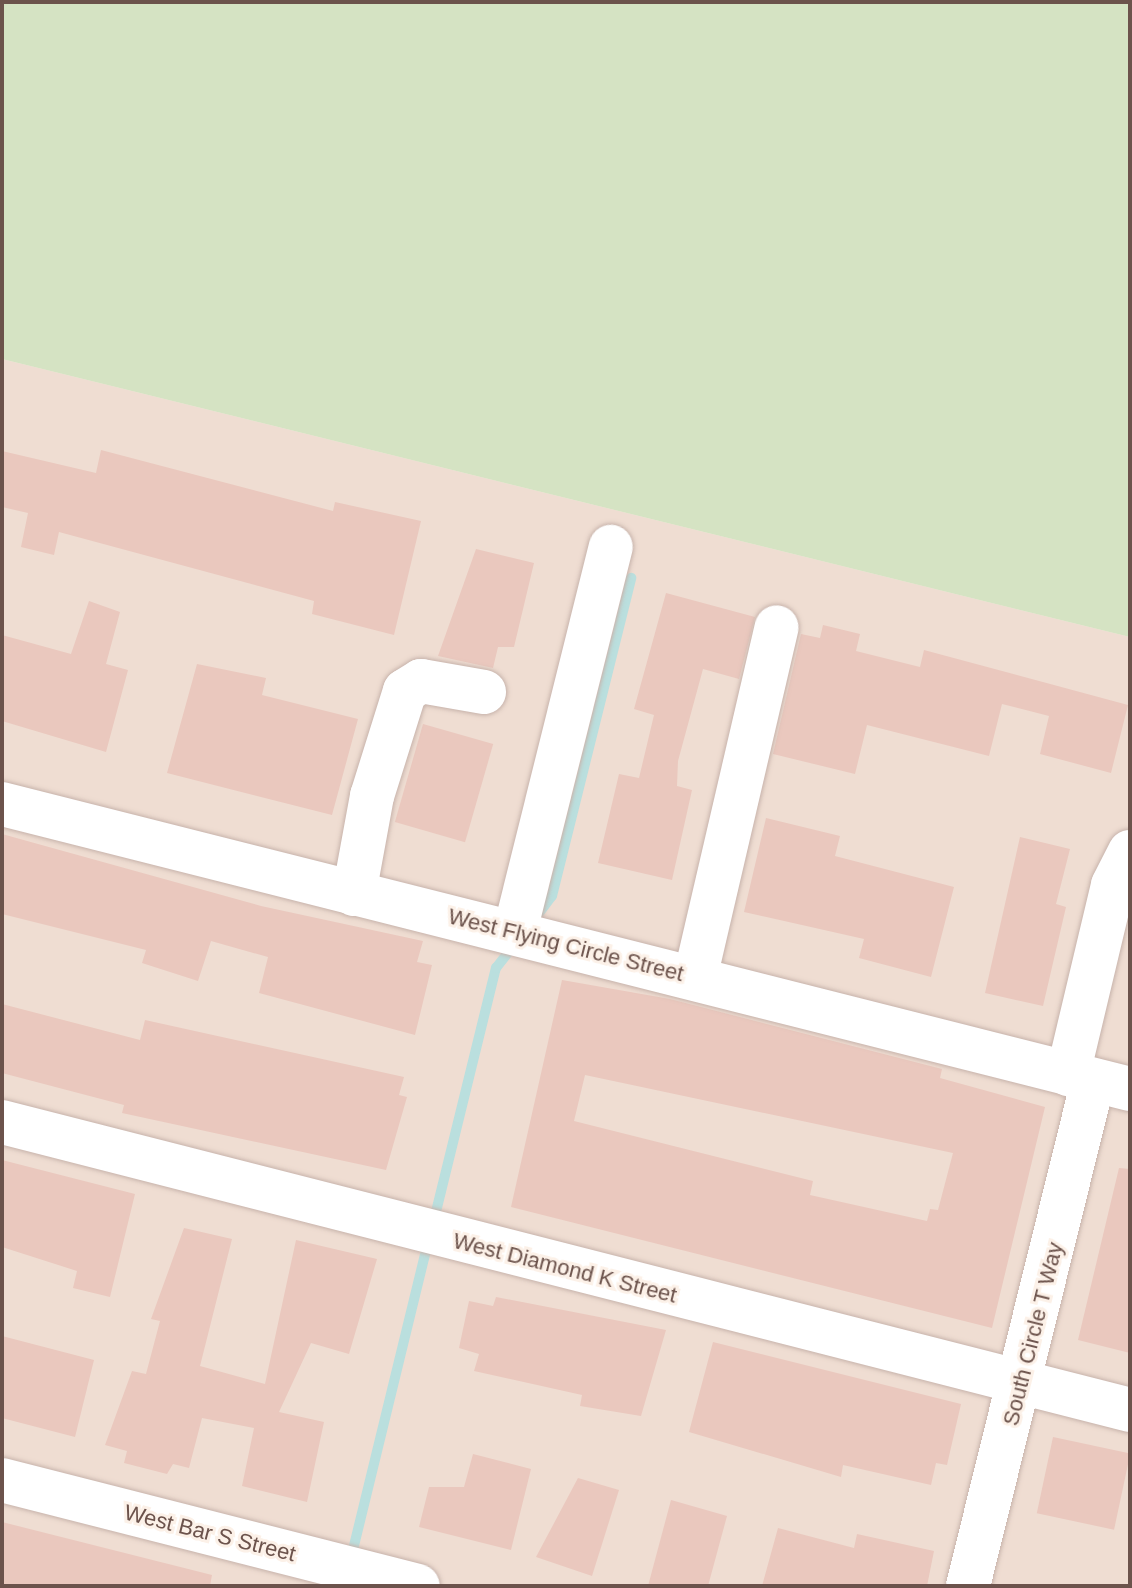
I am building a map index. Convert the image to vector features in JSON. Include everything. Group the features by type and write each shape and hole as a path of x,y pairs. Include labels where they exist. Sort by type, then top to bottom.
{"street":[{"path":"515,931 611,547"},
{"path":"695,978 777,627"},
{"path":"354,894 372,796 405,691 421,681 484,692"},
{"name":"West Flying Circle Street","path":"2,804 354,894 515,931 1097,1081"},
{"name":"South Circle T Way","path":"968,1586 1097,1081 1113,885 1130,852"},
{"name":"West Diamond K Street","path":"2,1122 1130,1410"},
{"name":"West Bar S Street","path":"2,1480 418,1586"}],"shaded area":[{"path":"2,359 1130,637 1130,1586 2,1586"}],"green space":[{"path":"2,2 1130,2 1130,637 2,359"}],"building":[{"path":"101,450 333,511 335,502 421,521 394,635 312,614 314,601 59,532 54,555 21,547 28,513 2,507 2,451 96,473"},
{"path":"476,549 534,563 514,647 498,647 493,668 438,656"},
{"path":"666,593 755,617 739,679 703,669 678,761 677,786 692,790 672,880 598,863 619,774 639,778 654,715 634,709"},
{"path":"89,601 120,612 106,664 128,670 106,752 2,721 2,635 71,654"},
{"path":"823,625 860,634 856,651 920,667 924,650 1128,705 1111,773 1040,754 1049,716 1002,704 989,756 867,725 855,774 773,754 801,634 820,638"},
{"path":"197,664 266,678 262,695 358,719 332,815 167,773"},
{"path":"423,724 493,744 465,842 395,822"},
{"path":"766,818 840,836 835,856 954,887 931,977 859,958 864,939 744,912"},
{"path":"2,834 261,906 423,941 417,962 432,965 415,1035 259,993 268,957 211,941 198,981 142,963 146,950 2,914"},
{"path":"1020,837 1070,849 1056,904 1066,907 1043,1006 985,993"},
{"path":"562,980 670,999 942,1069 940,1078 1045,1107 992,1328 511,1207","holes":["585,1075 953,1153 938,1210 930,1209 927,1221 810,1195 813,1181 574,1121"]},
{"path":"2,1004 140,1040 145,1020 404,1077 399,1095 407,1097 386,1170 122,1113 124,1105 2,1073"},
{"path":"2,1160 135,1194 110,1297 73,1288 77,1271 2,1247"},
{"path":"1119,1168 1130,1169 1130,1353 1078,1340"},
{"path":"184,1228 232,1239 200,1366 265,1384 296,1240 377,1259 349,1354 311,1343 279,1412 324,1422 307,1502 242,1486 254,1428 202,1418 189,1468 173,1464 167,1474 124,1463 127,1451 105,1445 132,1371 146,1374 160,1321 151,1319"},
{"path":"496,1297 666,1330 641,1416 580,1406 582,1395 474,1371 479,1354 459,1348 469,1301 493,1306"},
{"path":"2,1336 94,1360 75,1437 2,1418"},
{"path":"713,1342 961,1404 947,1465 936,1463 931,1485 843,1465 841,1477 689,1432"},
{"path":"1053,1437 1130,1453 1114,1530 1037,1513"},
{"path":"473,1454 531,1469 511,1550 419,1527 429,1487 464,1487"},
{"path":"578,1478 619,1490 592,1576 536,1557"},
{"path":"671,1500 727,1516 708,1586 648,1586"},
{"path":"2,1522 212,1575 210,1586 2,1586"},
{"path":"778,1528 854,1548 857,1534 934,1551 927,1586 762,1586"}],"waterway":[{"path":"536,917 552,896 631,578"},
{"path":"433,1224 496,968 514,945"},
{"path":"351,1558 428,1243"}]}
